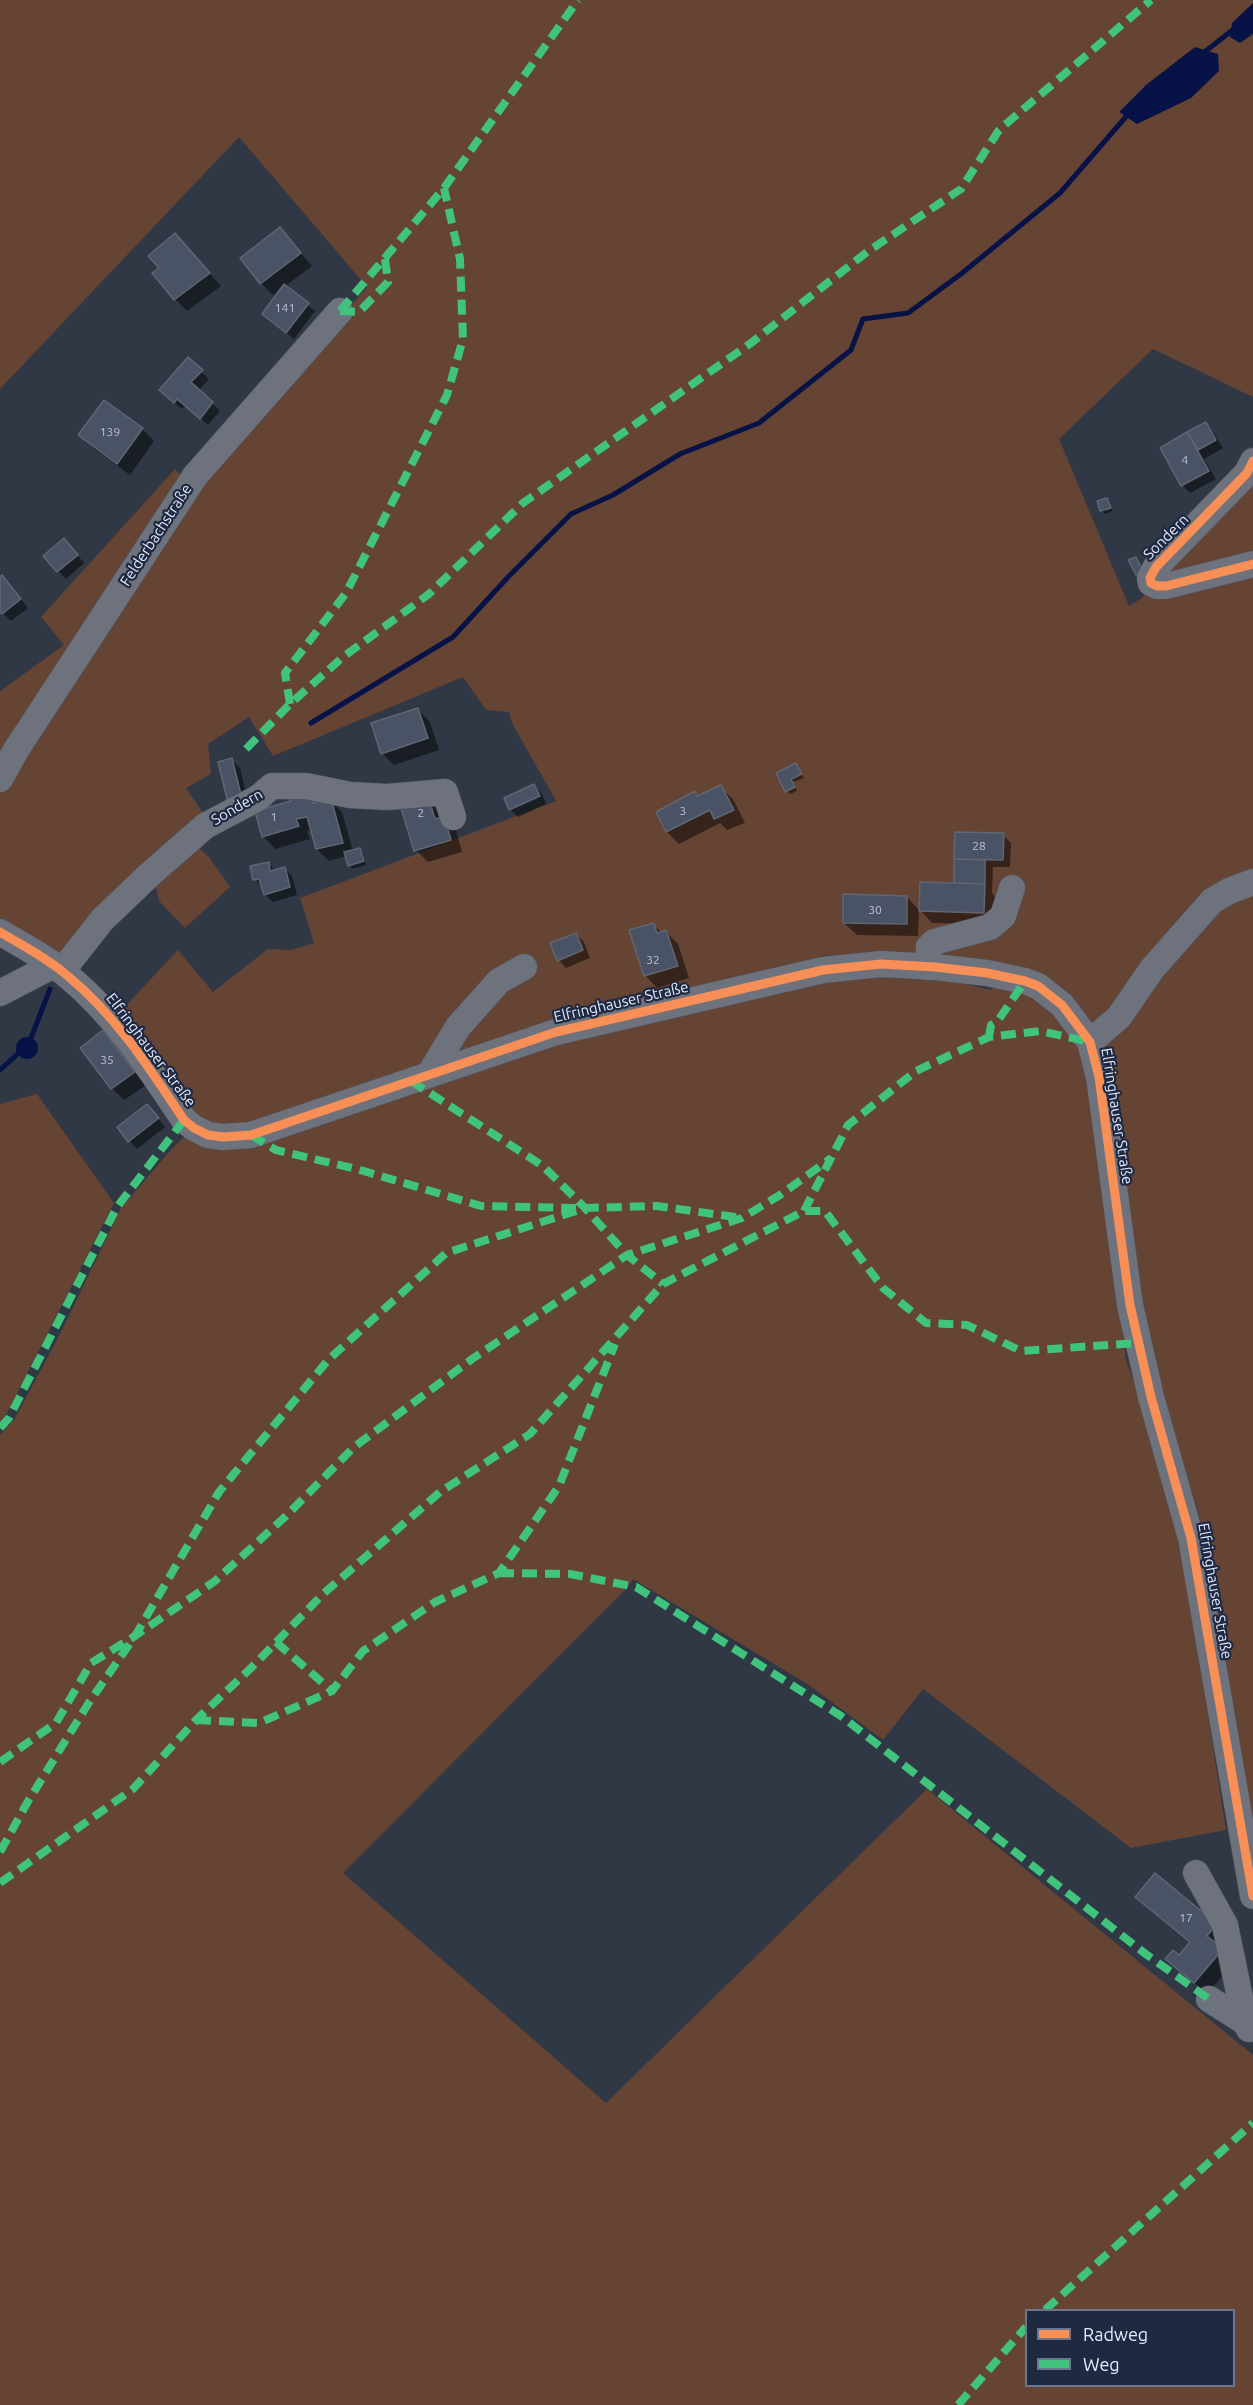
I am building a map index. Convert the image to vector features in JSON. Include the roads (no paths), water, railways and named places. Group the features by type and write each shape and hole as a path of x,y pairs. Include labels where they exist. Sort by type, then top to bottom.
{"street":[{"name":"Felderbachstraße","path":"0,779 16,750 195,476 340,311"},
{"name":"Sondern","path":"1253,461 1248,473 1156,567 1150,578 1151,583 1157,586 1166,586 1253,564"},
{"name":"Sondern","path":"61,971 102,920 196,833 224,815 258,798 272,786 306,786 350,795 387,797 445,792 453,817"},
{"path":"1090,1042 1119,1017 1152,969 1212,901 1229,891 1253,882"},
{"path":"928,967 930,947 934,942 990,927 1003,916 1012,888"},
{"path":"0,932 61,971"},
{"name":"Elfringhauser Straße","path":"61,971 114,1021 184,1120 208,1135 223,1137 251,1135 556,1032 823,970 881,964 928,967 987,973 1038,986 1062,1005 1090,1042 1099,1077 1132,1314 1151,1398 1191,1538 1253,1896"},
{"path":"429,1076 458,1027 499,981 524,967"},
{"path":"0,993 61,971"},
{"path":"1196,1873 1224,1924 1249,2029"},
{"path":"1209,1999 1249,2029"}],"waterway":[{"path":"1202,54 1235,28"},
{"path":"311,723 453,637 509,576 571,514 613,495 680,454 759,423 851,350 863,319 908,313 961,274 1060,193 1130,112"},
{"path":"29,1043 50,989"},
{"path":"0,1070 22,1050"}]}
